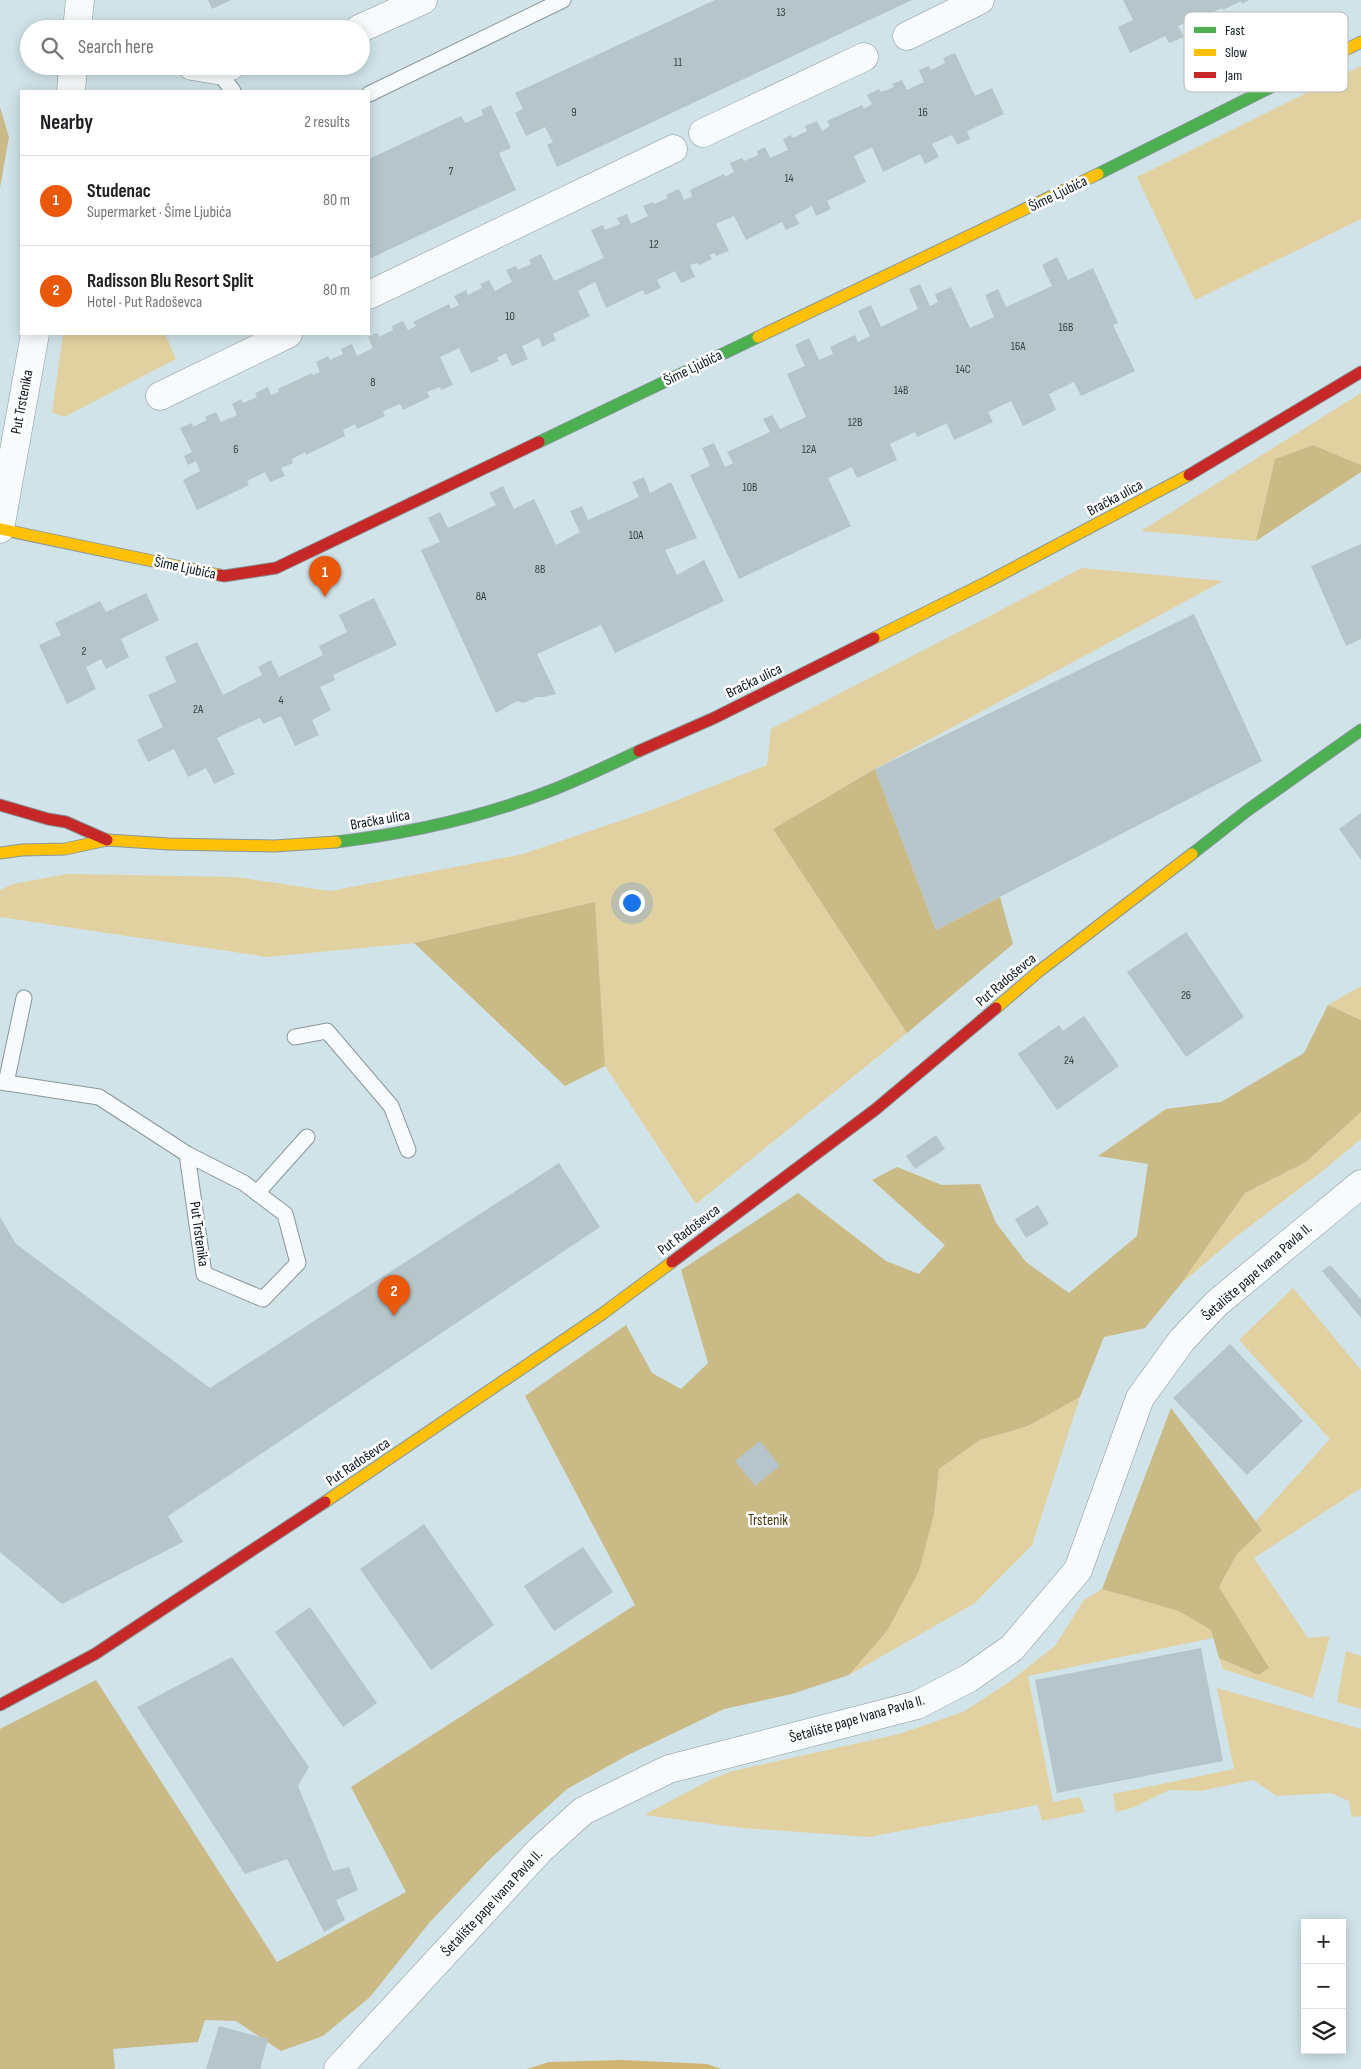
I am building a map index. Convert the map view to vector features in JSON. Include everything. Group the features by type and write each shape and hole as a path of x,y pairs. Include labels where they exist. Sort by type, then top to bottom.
{"street":[{"path":"78,20 80,0"},
{"path":"370,24 423,0"},
{"path":"907,36 980,0"},
{"name":"Šime Ljubića","path":"1348,49 1361,42"},
{"path":"703,133 864,56"},
{"path":"71,90 72,75"},
{"name":"Šime Ljubića","path":"0,529 224,576 276,568 1101,173 1262,92"},
{"path":"370,295 672,149"},
{"name":"Put Trstenika","path":"0,529 35,335"},
{"path":"160,396 286,335"},
{"name":"Bračka ulica","path":"0,853 22,850 65,849 107,840 169,844 274,846 338,842 408,831 478,815 555,789 714,718 988,582 1202,468 1361,372"},
{"name":"Put Radoševca","path":"0,1705 95,1654 292,1525 602,1314 876,1109 1038,972 1248,810 1361,730"},
{"name":"Bračka ulica","path":"0,805 48,819 66,822 107,840"},
{"name":"Šetalište pape Ivana Pavla II.","path":"338,2069 540,1850 583,1811 669,1769 917,1705 969,1678 1012,1648 1078,1570 1140,1398 1182,1340 1217,1303 1359,1192"}],"lane":[{"path":"370,94 563,0"},
{"path":"220,75 232,90"},
{"path":"3,1082 24,998"},
{"path":"295,1037 328,1032 391,1106 408,1150"},
{"name":"Put Trstenika","path":"3,1082 99,1097 187,1154 244,1182 285,1214 298,1263 263,1299 204,1274 187,1154"},
{"path":"258,1193 307,1137"}],"shaded area":[{"path":"1361,66 1361,219 1195,300 1137,177 1309,92 1348,92 1348,72"},
{"path":"63,335 165,335 176,359 64,417 52,412"},
{"path":"1361,393 1361,465 1313,445 1275,459 1256,541 1141,531"},
{"path":"1082,568 1223,581 875,769 773,829 907,1033 696,1204 605,1066 595,902 414,943 267,957 0,917 0,890 13,884 67,874 235,877 330,891 523,854 649,811 767,765 771,729"},
{"path":"1361,986 1361,1020 1328,1005"},
{"path":"1361,1112 1361,1139 1320,1173 1233,1239 1180,1285 1245,1193 1306,1162"},
{"path":"1293,1288 1361,1370 1361,1488 1254,1558 1308,1638 1330,1636 1313,1698 1223,1669 1219,1658 1258,1675 1219,1587 1237,1554 1262,1530 1256,1521 1330,1439 1239,1340"},
{"path":"1080,1397 1032,1545 975,1603 849,1675 887,1631 934,1514 939,1469 980,1440 1028,1426"},
{"path":"1102,1589 1180,1611 1211,1630 1213,1638 1028,1676 1053,1802 1080,1797 1085,1812 1042,1821 1038,1805 869,1837 743,1828 644,1815 712,1779 733,1771 899,1734 963,1712 1009,1682 1055,1646 1084,1600"},
{"path":"1346,1651 1361,1656 1361,1709 1337,1702"},
{"path":"1217,1688 1361,1729 1361,1816 1352,1817 1349,1801 1331,1793 1277,1796 1253,1780 1200,1791 1169,1790 1132,1808 1116,1812 1113,1794 1234,1769"},
{"path":"623,2060 707,2064 721,2069 527,2069 549,2062"}],"green space":[{"path":"0,107 9,137 0,188"},
{"path":"1313,445 1361,465 1361,472 1256,541 1275,459"},
{"path":"875,769 936,930 1000,897 1013,944 907,1033 773,829"},
{"path":"595,902 605,1066 565,1086 414,943"},
{"name":"Trstenik","path":"1328,1005 1361,1020 1361,1112 1306,1162 1245,1193 1180,1285 1145,1328 1104,1337 1080,1397 1028,1426 980,1440 939,1469 934,1514 919,1571 887,1631 849,1675 792,1694 724,1709 628,1755 567,1789 491,1858 430,1922 370,1997 323,2036 281,2051 236,2021 205,2020 198,2042 113,2049 115,2069 0,2069 0,1729 96,1680 277,1962 406,1892 351,1787 635,1605 525,1396 626,1325 652,1373 681,1389 708,1363 681,1270 798,1193 886,1261 919,1274 945,1245 872,1180 897,1167 942,1185 980,1184 996,1223 1026,1262 1069,1293 1137,1236 1148,1164 1098,1156 1166,1109 1221,1102 1304,1053"},
{"path":"1171,1408 1262,1530 1237,1554 1219,1587 1269,1668 1258,1675 1219,1658 1211,1630 1179,1611 1102,1589"}],"building":[{"path":"208,0 231,0 212,9"},
{"path":"715,0 912,0 557,167 547,145 553,142 545,127 526,136 515,113 523,109 515,93"},
{"path":"1123,0 1249,0 1242,4 1241,1 1223,10 1222,8 1213,12 1184,12 1184,23 1178,26 1184,37 1169,43 1165,36 1130,53 1118,27 1133,20"},
{"path":"955,53 975,96 992,88 1004,114 967,131 970,139 957,145 952,135 932,144 939,157 925,164 920,154 883,172 872,147 854,156 866,182 827,201 831,209 816,216 812,206 795,215 799,224 786,230 782,222 746,240 734,216 716,224 729,251 716,256 714,253 710,255 712,259 699,265 697,263 690,265 695,277 681,283 675,271 657,280 661,288 645,295 643,290 606,308 595,282 578,291 590,316 553,334 556,340 542,347 539,338 522,346 528,359 512,366 506,353 497,358 499,361 471,373 459,348 440,357 453,385 441,390 440,387 427,392 430,397 403,410 400,404 383,411 385,416 357,429 355,424 343,430 345,436 306,455 305,452 292,459 293,463 281,468 285,476 270,482 265,472 247,481 249,485 197,510 183,480 200,471 196,461 188,465 184,456 192,452 180,428 192,423 193,427 207,420 205,417 216,412 221,422 237,415 232,404 241,399 243,403 257,397 255,393 268,387 271,395 279,392 278,389 312,373 313,375 320,372 316,362 328,356 330,360 343,354 341,349 352,344 357,356 373,348 368,337 377,333 379,337 393,330 392,326 403,321 408,330 416,326 413,322 449,304 451,309 459,305 454,296 466,290 468,295 482,288 480,284 489,280 495,291 512,282 506,270 516,266 518,270 531,264 529,260 541,254 554,281 604,258 591,230 603,225 605,230 620,224 617,218 627,214 631,224 648,216 643,206 668,198 666,195 679,189 684,200 692,196 690,190 724,174 725,177 734,172 730,163 742,158 744,161 758,155 757,151 765,147 770,158 788,150 783,139 791,135 793,138 807,131 805,126 817,121 822,131 830,126 827,121 862,105 864,109 872,104 867,95 879,89 881,92 894,87 892,84 902,80 907,90 924,82 919,70 929,66 931,70 945,63 943,58"},
{"path":"491,105 511,148 499,153 516,190 370,259 370,159 461,116 465,123 483,115 481,110"},
{"path":"1057,257 1068,280 1093,268 1118,323 1113,325 1135,371 1081,396 1074,382 1049,394 1056,410 1023,426 1011,401 988,412 993,422 954,440 947,423 917,437 915,432 890,444 897,460 857,478 852,467 828,478 851,526 739,579 690,475 710,466 702,448 714,443 725,467 733,463 727,452 770,432 763,419 772,415 780,429 806,417 787,374 805,366 795,345 809,338 819,360 833,354 830,347 855,335 858,342 870,336 858,311 871,305 881,327 918,309 909,289 920,284 930,306 938,302 935,294 951,287 970,328 994,317 985,295 998,289 1006,307 1052,286 1042,265"},
{"path":"644,477 650,493 671,482 697,538 665,550 677,575 704,560 724,601 615,653 601,625 537,654 556,694 537,697 524,703 517,701 496,713 421,550 440,542 428,518 440,512 448,528 496,505 489,493 503,486 514,509 534,499 556,545 580,532 570,511 582,506 588,520 639,497 632,482"},
{"path":"1361,544 1361,639 1346,646 1311,566"},
{"path":"146,593 159,620 121,639 129,657 106,669 101,659 86,667 96,689 67,704 39,645 61,635 55,623 100,601 106,612"},
{"path":"374,598 397,645 333,675 335,680 320,687 331,710 312,720 319,735 295,746 281,716 263,724 260,718 248,723 217,738 235,774 214,784 206,768 188,777 174,749 148,762 137,740 163,727 148,695 176,682 165,657 197,642 223,695 262,675 258,667 271,660 279,677 323,655 319,646 347,632 339,615"},
{"path":"1194,614 1262,761 936,930 875,769"},
{"path":"1361,813 1361,860 1339,829"},
{"path":"1186,932 1244,1017 1186,1057 1127,972"},
{"path":"1084,1016 1119,1066 1057,1110 1018,1054 1059,1025 1063,1031"},
{"path":"936,1135 945,1149 915,1169 906,1156"},
{"path":"559,1163 600,1227 168,1516 183,1542 62,1604 0,1552 0,1217 16,1244 210,1388"},
{"path":"1038,1205 1049,1224 1026,1238 1015,1219"},
{"path":"1330,1265 1361,1299 1361,1318 1322,1271"},
{"path":"1230,1344 1303,1421 1247,1475 1173,1398"},
{"path":"760,1441 780,1466 755,1486 735,1461"},
{"path":"424,1524 494,1625 431,1670 360,1569"},
{"path":"583,1547 613,1592 554,1631 524,1586"},
{"path":"310,1607 377,1703 343,1727 275,1632"},
{"path":"1201,1648 1223,1761 1057,1793 1035,1680"},
{"path":"232,1657 309,1767 298,1786 333,1871 349,1867 358,1890 336,1900 345,1920 324,1932 287,1859 245,1874 137,1707"},
{"path":"219,2026 268,2039 260,2069 206,2069"}],"traffic: fast":[{"path":"1098,174 1261,92"},
{"path":"539,442 758,337"},
{"path":"1192,854 1248,810 1361,730"},
{"path":"336,842 392,834 448,822 529,799 639,751"}],"traffic: slow":[{"path":"1348,48 1361,42"},
{"path":"758,337 1098,174"},
{"path":"874,638 987,582 1189,475"},
{"path":"0,529 219,575"},
{"path":"0,853 22,850 65,849 107,840 169,844 274,846 336,842"},
{"path":"996,1008 1038,972 1192,854"},
{"path":"325,1502 602,1314 672,1262"}],"traffic: jam":[{"path":"1189,475 1361,372"},
{"path":"219,575 224,576 276,568 539,442"},
{"path":"639,751 714,718 874,638"},
{"path":"0,805 48,819 66,822 107,840"},
{"path":"672,1262 876,1109 996,1008"},
{"path":"0,1705 95,1654 325,1502"}],"place":[{"name":"Studenac","path":"325,597"},
{"name":"Radisson Blu Resort Split","path":"394,1316"}]}
